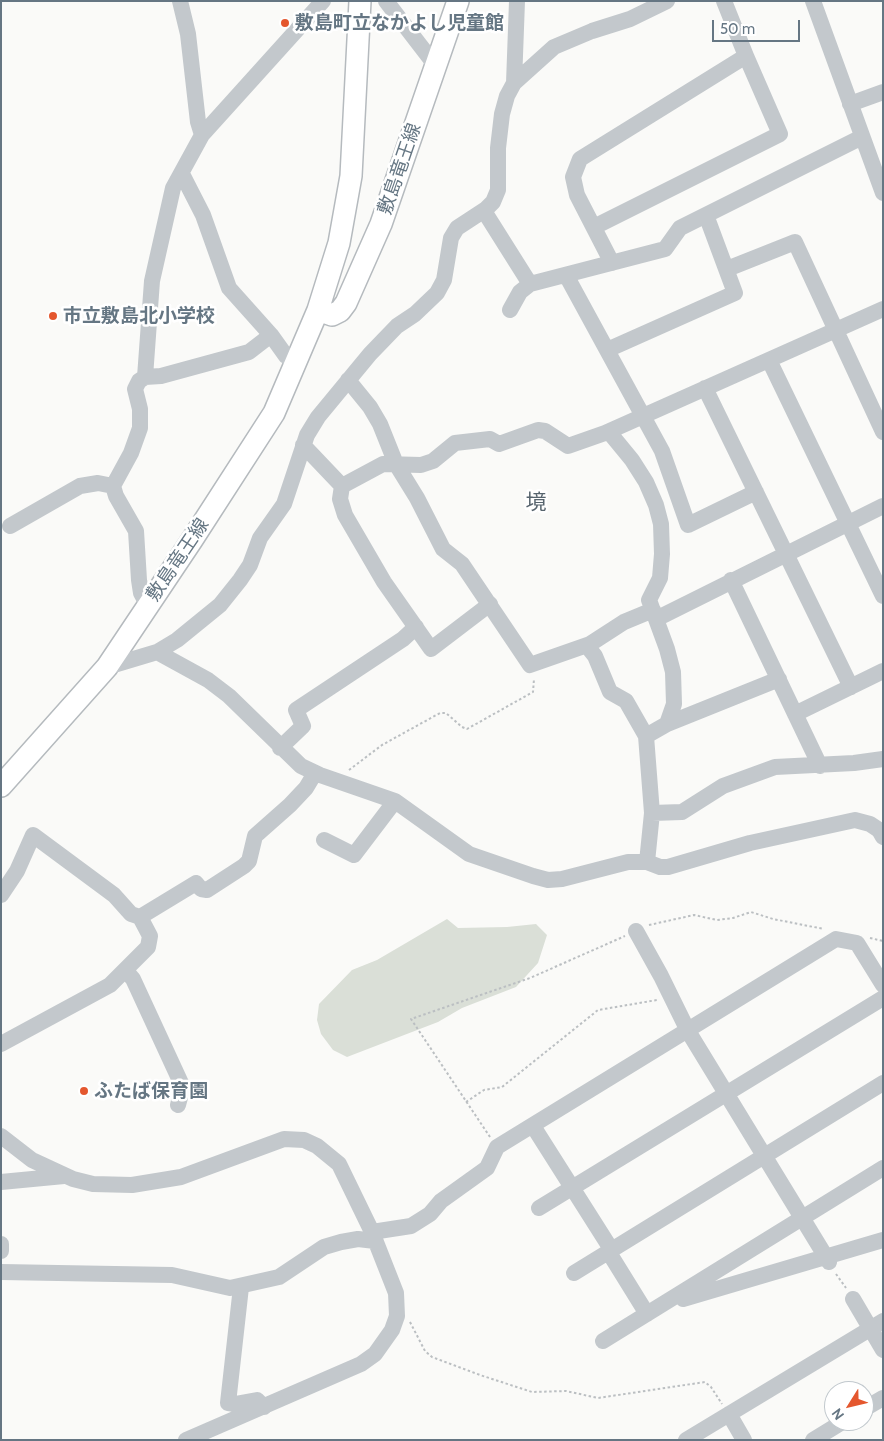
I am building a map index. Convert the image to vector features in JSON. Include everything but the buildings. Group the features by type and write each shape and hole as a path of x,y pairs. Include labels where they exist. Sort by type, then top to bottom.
{"main road":[{"name":"敷島竜王線","path":"1,786 108,666 274,412 318,310 338,244 351,176 360,1"},
{"name":"敷島竜王線","path":"318,310 332,315 340,312 360,273 381,224 458,1"}],"street":[{"path":"180,1 188,34 198,122 202,135"},
{"path":"145,376 152,281 173,188 202,135 324,1"},
{"path":"386,1 436,66"},
{"path":"514,83 516,1"},
{"path":"108,666 157,652 220,605 240,580 250,565 260,538 284,504 304,445 318,417 390,333 415,314 437,293 444,280 451,238 457,228 484,211 493,202 498,190 498,148 502,114 507,96 514,83 554,47 592,30 630,18 667,1"},
{"path":"594,227 780,134 724,1"},
{"path":"813,1 883,193"},
{"path":"612,263 577,195 573,177 580,159 746,56"},
{"path":"850,104 883,92"},
{"path":"510,310 520,292 530,284 665,249 680,228 862,136"},
{"path":"182,174 203,215 229,288 271,335 286,356 296,362"},
{"path":"484,211 530,284"},
{"path":"607,350 735,293 706,215"},
{"path":"727,269 795,242 883,432"},
{"path":"566,275 662,451 688,525 756,492"},
{"path":"342,486 383,464 421,465 433,461 455,443 490,438 499,444 538,430 545,431 568,446 608,432 883,309"},
{"path":"148,606 141,593 136,531 116,496 113,486 132,452 140,428 140,409 135,389 139,381 145,376 161,376 249,352 271,335"},
{"path":"769,360 883,596"},
{"path":"348,380 370,407 380,424 396,464 417,498 443,549 462,564 530,665 587,646 624,622 654,614 731,580 883,506"},
{"path":"705,388 851,687"},
{"path":"608,432 642,475 656,505 661,524 662,554 660,578 649,600 673,672 674,704 668,724"},
{"path":"304,445 342,486"},
{"path":"10,526 80,486 98,483 113,486"},
{"path":"342,486 340,499 345,515 384,582 431,649 490,604"},
{"path":"731,580 820,766"},
{"path":"280,748 303,726 296,710 403,639 416,626"},
{"path":"587,646 595,656 610,692 626,701 646,736 652,813 647,862"},
{"path":"157,652 208,680 229,696 280,748 301,766 315,773 395,801 469,854 548,880 562,879 628,862 647,862 660,867 668,867 750,843 855,820 870,824 879,830 883,837"},
{"path":"795,714 883,672"},
{"path":"646,736 668,724 779,679"},
{"path":"652,813 682,812 723,786 775,767 820,766 883,759"},
{"path":"1,895 17,871 33,835 114,895 130,914 140,916 196,883 201,889 208,890 249,861 254,836 290,805 306,788 315,773"},
{"path":"324,840 354,854 395,801"},
{"path":"1,1044 96,994 126,971 151,941 140,916"},
{"path":"636,931 688,1032 828,1259"},
{"path":"1,1272 172,1275 209,1285 230,1288 280,1277 324,1247 411,1226 430,1214 441,1201 487,1168 497,1147 688,1032 836,939 858,942 883,985"},
{"path":"126,971 133,978 181,1083 182,1090 178,1106"},
{"path":"539,1208 883,998"},
{"path":"574,1272 763,1155 883,1084"},
{"path":"533,1126 573,1188 646,1314"},
{"path":"1,1136 32,1160 66,1176 93,1184 114,1185 160,1182 181,1177 284,1139 304,1140 328,1153 339,1164 373,1236 396,1293 397,1316 384,1343 375,1354 362,1364 186,1440"},
{"path":"603,1341 883,1168"},
{"path":"1,1182 66,1176"},
{"path":"662,1305 828,1259 883,1240"},
{"path":"1,1244 1,1252"},
{"path":"241,1287 228,1403 236,1404 257,1400 264,1407"},
{"path":"853,1299 877,1325 883,1350"},
{"path":"686,1440 877,1325"},
{"path":"729,1414 744,1440"},
{"path":"813,1440 828,1431"}],"path":[{"path":"340,781 354,765 382,744 440,714 446,713 467,730 533,692 535,686 530,665"},
{"path":"465,1102 484,1090 502,1087 598,1010 672,998"},
{"path":"411,1019 497,1147"},
{"path":"828,1259 853,1299"},
{"path":"407,1315 425,1351 432,1357 532,1392 566,1391 598,1398 705,1382 711,1387 729,1414"}],"shaded area":[{"path":"447,919 458,928 507,927 536,924 547,935 538,963 516,987 462,1008 438,1022 347,1057 333,1050 321,1034 317,1020 319,1004 352,970 377,960"}],"place":[{"name":"敷島町立なかよし児童館","path":"285,23"},
{"name":"市立敷島北小学校","path":"53,316"},
{"name":"ふたば保育園","path":"84,1091"}],"district":[{"name":"境","path":"536,503"}]}
